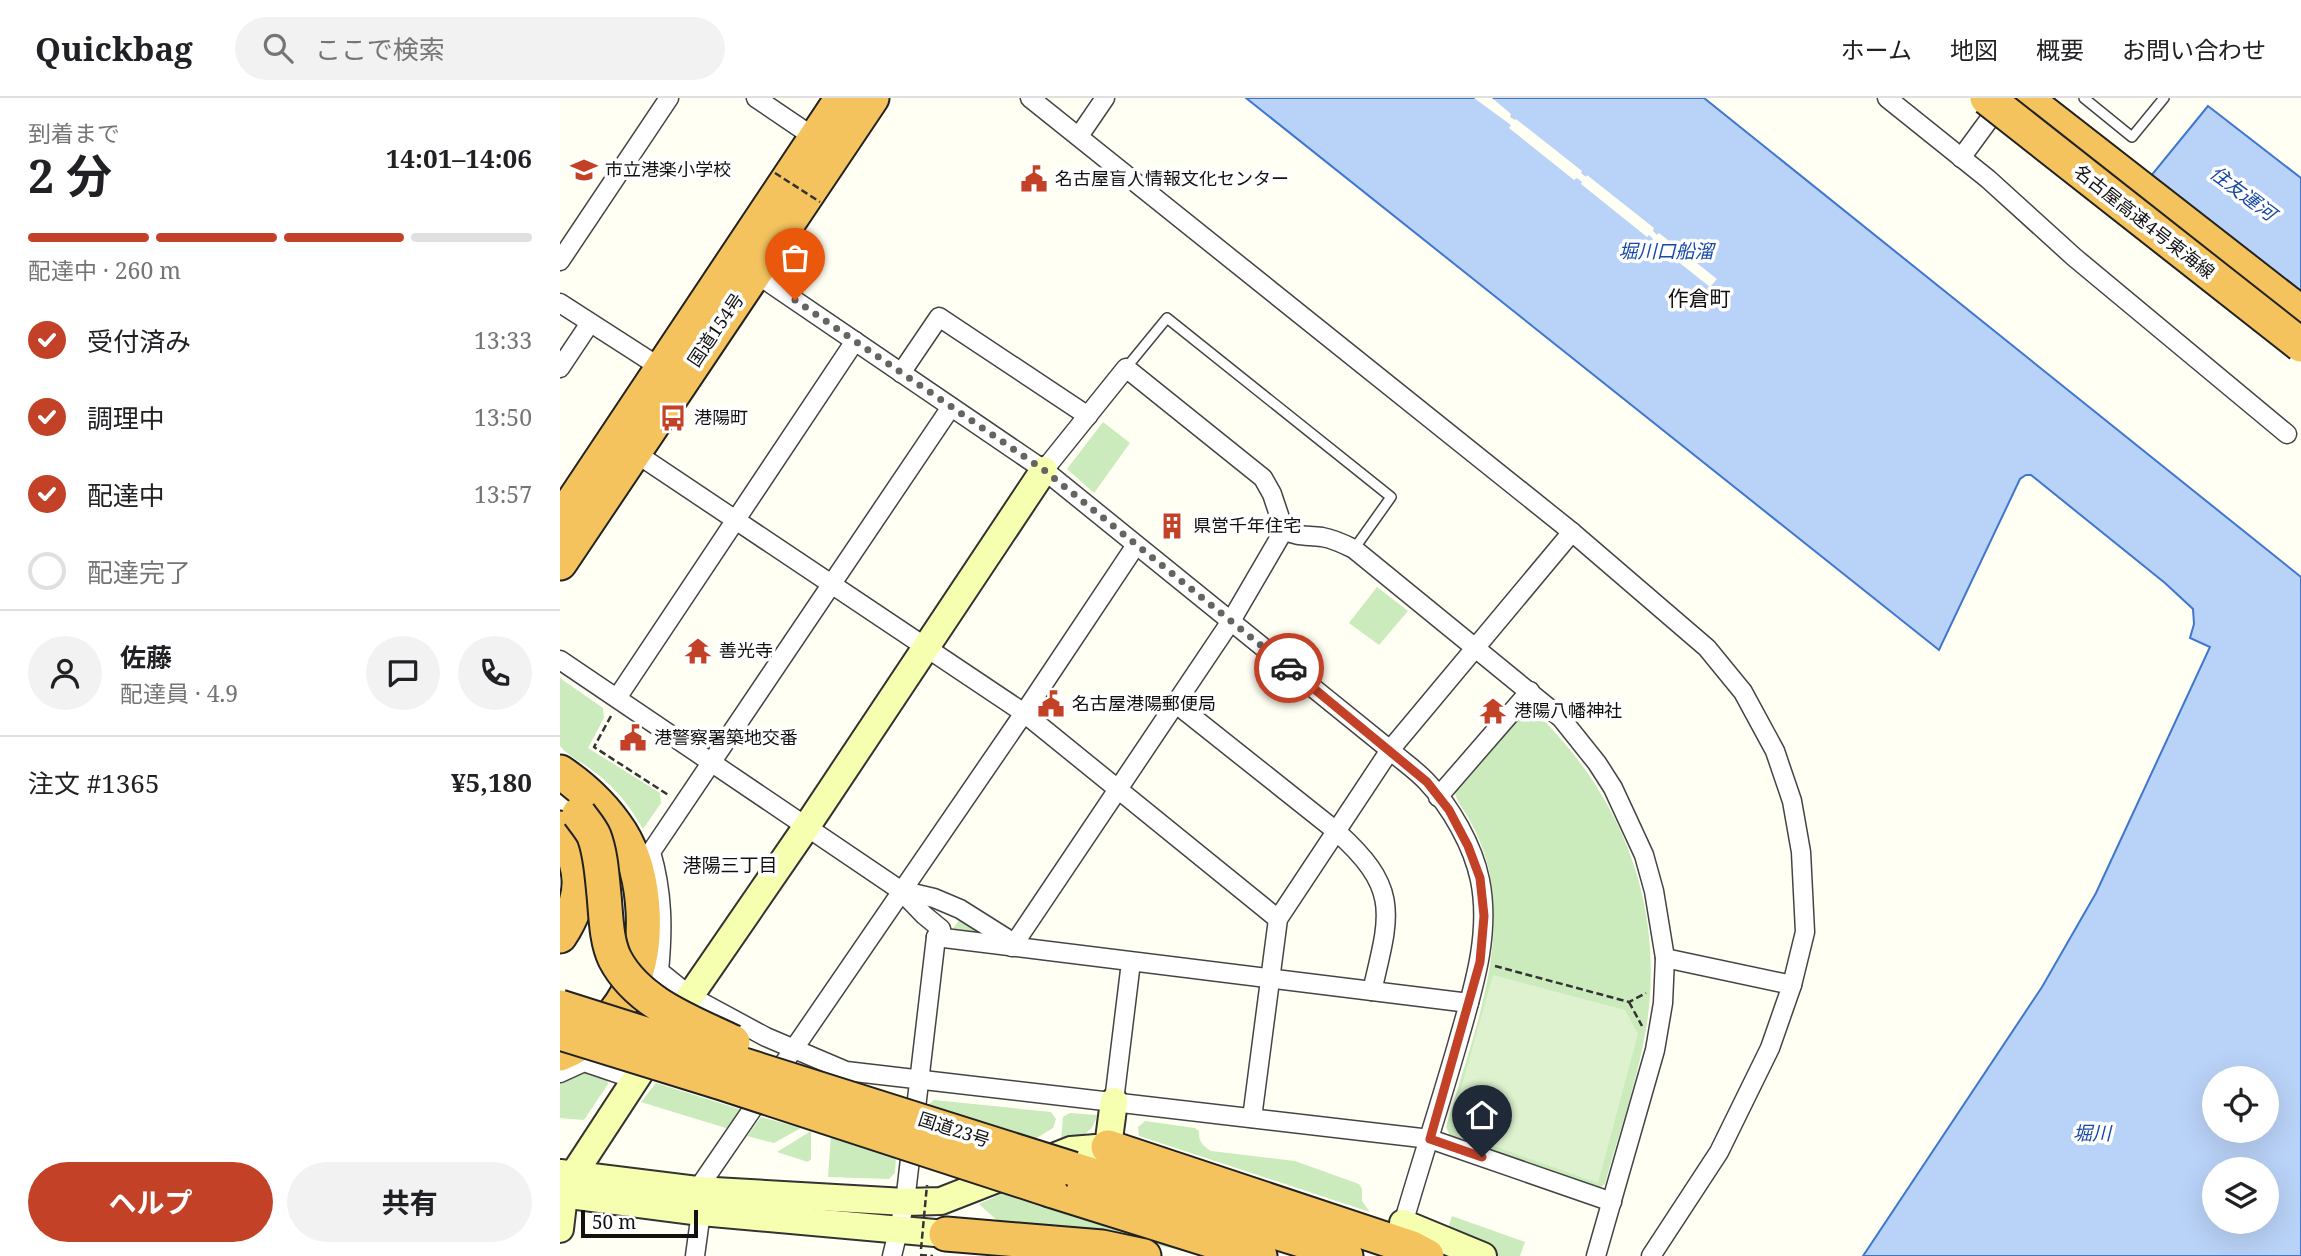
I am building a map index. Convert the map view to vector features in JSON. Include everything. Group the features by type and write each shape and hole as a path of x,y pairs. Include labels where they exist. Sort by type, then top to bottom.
{"highway":[{"name":"国道154号","path":"560,562 634,452 744,266 815,138 842,98"},
{"name":"国道154号","path":"560,521 661,368 744,266 872,98"},
{"name":"名古屋高速4号東海線","path":"2025,98 2301,313"},
{"name":"名古屋高速4号東海線","path":"1986,103 2301,345"},
{"path":"560,772 594,799 622,834 633,857 643,902 640,959 628,993 597,1031 560,1054"},
{"path":"560,936 571,919 580,884 579,866 570,845 566,814"},
{"path":"566,814 594,835 600,861 607,929 614,957 628,978 661,1006 679,1017 843,1095"},
{"name":"国道23号","path":"560,1007 843,1095 1259,1256"},
{"name":"国道23号","path":"560,1033 735,1087 1062,1180 1289,1236 1346,1256"},
{"path":"1108,1147 1412,1248 1427,1256"},
{"path":"933,1246 1102,1247 1144,1256"}],"street":[{"path":"560,261 669,98"},
{"path":"756,98 815,138"},
{"path":"1030,98 1572,532 1707,648 1744,692 1775,751 1792,801 1801,852 1805,932 1792,985 1770,1048 1719,1152 1651,1256"},
{"path":"1079,136 1105,98"},
{"path":"1887,98 1988,179 2074,257 2287,434"},
{"path":"1961,158 1986,103 2301,331"},
{"path":"744,266 1044,470 1391,750 1427,782 1449,810 1468,846 1480,878 1484,916 1480,962 1402,1227 1483,1256"},
{"path":"560,303 661,368"},
{"path":"901,373 939,317 1088,416"},
{"path":"560,368 590,323"},
{"path":"615,705 855,341"},
{"path":"560,1229 564,1184 1044,470 1126,368 1263,478 1272,494 1284,530 1297,537 1322,537 1354,549 1561,719 1613,788 1644,855 1654,891 1664,958 1655,1050 1596,1256"},
{"path":"951,407 651,852 661,892 663,917 659,971 690,996 766,1037 846,1071 1430,1139 1612,1202"},
{"path":"634,452 1024,713 1278,919"},
{"path":"1013,945 1231,621 1284,530"},
{"path":"1252,1118 1278,919 1391,750 1572,532"},
{"path":"695,1256 699,1201 793,1048 1024,713 1136,545"},
{"path":"560,660 615,705 712,762 900,890 938,933 1131,961 1469,1003"},
{"path":"1438,797 1530,691"},
{"path":"1175,703 1361,854 1381,887 1386,911 1386,932 1372,991"},
{"path":"900,890 934,898 956,908 1013,945"},
{"path":"892,1256 905,1202 938,933 956,908"},
{"path":"1664,958 1792,985"},
{"path":"699,1201 941,1201 1071,1150 1108,1147 1131,961"},
{"path":"560,1073 584,1062 634,1079"},
{"path":"564,1184 899,1231 933,1246 1006,1256"}],"lane":[{"path":"2084,98 2132,136 2164,98"},
{"path":"1126,368 1167,317 1391,498 1354,549"}],"path":[{"path":"775,173 820,202"},
{"path":"615,705 594,747 671,796"},
{"path":"1480,962 1629,1002 1663,982"},
{"path":"920,1255 933,1246 927,1185"}],"green space":[{"path":"1103,422 1130,443 1094,493 1067,469"},
{"path":"1377,587 1408,611 1379,645 1349,623"},
{"path":"560,678 603,708 604,718 588,748 660,793 661,803 643,829 610,785 560,746"},
{"path":"1529,706 1561,739 1588,774 1611,811 1628,850 1641,891 1649,933 1651,978 1647,1023 1634,1084 1605,1184 1599,1188 1450,1136 1446,1127 1483,1002 1493,938 1494,906 1484,853 1473,826 1457,799 1454,786 1523,707"},
{"path":"960,919 997,941 953,932"},
{"path":"1493,975 1625,1010 1638,1034 1598,1183 1462,1135 1453,1117"},
{"path":"581,1071 607,1076 608,1084 584,1120 560,1118 560,1081"},
{"path":"656,1083 742,1110 729,1129 641,1102"},
{"path":"934,1100 1051,1112 1056,1119 1053,1128 1035,1139 928,1105"},
{"path":"1070,1113 1097,1115 1088,1131 1061,1140 1063,1117"},
{"path":"761,1117 801,1128 774,1143 747,1136"},
{"path":"1145,1121 1195,1128 1199,1131 1201,1142 1211,1151 1295,1161 1359,1184 1362,1201 1370,1212 1139,1136 1138,1127"},
{"path":"811,1131 811,1159 808,1162 777,1152"},
{"path":"831,1135 896,1156 895,1173 889,1179 828,1177"},
{"path":"1010,1190 1189,1247 1188,1252 1119,1237 1002,1225 979,1204"},
{"path":"1452,1216 1525,1242 1520,1256 1498,1256 1447,1231"}],"water":[{"name":"堀川口船溜","path":"1246,98 1704,98 2301,577 2301,1256 1863,1256 2042,987 2096,893 2210,647 2190,638 2194,624 2193,609 2165,583 2031,475 2020,479 1939,650"},
{"name":"住友運河","path":"2208,106 2301,178 2301,302 2150,177"}],"pier":[{"path":"1474,98 1492,98 1511,114 1510,117 1654,228 1653,231 1657,235 1659,233 1717,279 1710,287 1652,241 1649,235 1647,237 1577,178 1574,180 1509,128 1511,125"}],"way so far":[{"path":"795,300 1044,470 1289,668"}],"place":[{"name":"市立港楽小学校","path":"584,170"},
{"name":"名古屋盲人情報文化センター","path":"1034,179"},
{"name":"港陽町","path":"673,418"},
{"name":"県営千年住宅","path":"1172,526"},
{"name":"善光寺","path":"698,651"},
{"name":"名古屋港陽郵便局","path":"1051,704"},
{"name":"港陽八幡神社","path":"1493,711"},
{"name":"港警察署築地交番","path":"633,738"}],"district":[{"name":"作倉町","path":"1699,299"},
{"name":"港陽三丁目","path":"730,865"}],"route":[{"path":"1289,668 1427,782 1449,810 1468,846 1480,878 1484,916 1480,962 1430,1139 1482,1157"}],"water label":[{"name":"堀川","path":"2092,1133"}]}
